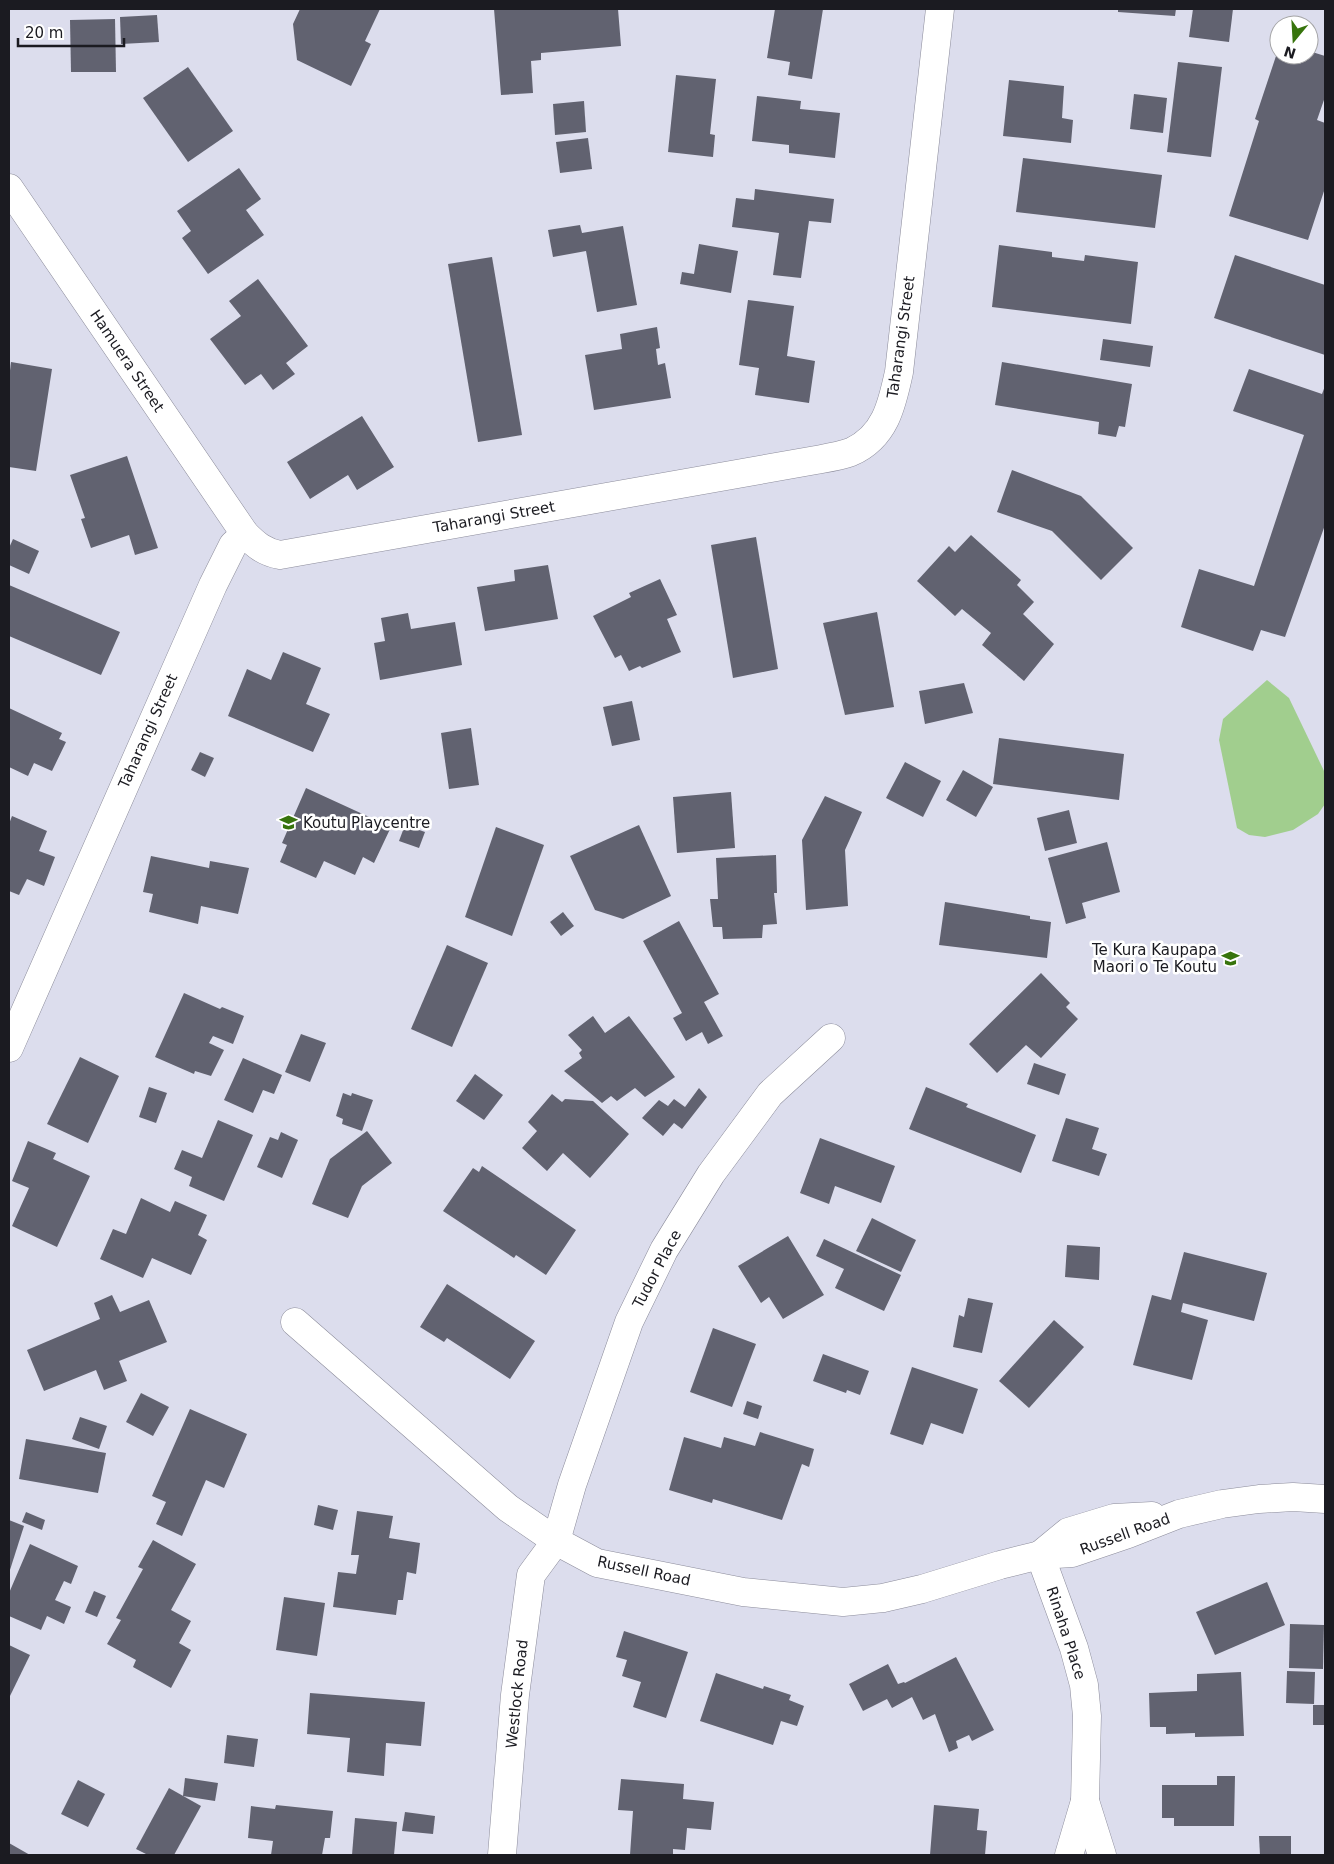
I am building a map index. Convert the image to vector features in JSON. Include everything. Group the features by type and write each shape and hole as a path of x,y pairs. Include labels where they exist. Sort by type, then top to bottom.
{"street":[{"name":"Taharangi Street","path":"9,1048 212,585 233,546 245,534 257,546 268,552 280,555 816,460 851,452 871,439 886,418 899,372 940,9"},
{"name":"Hamuera Street","path":"9,188 245,534"},
{"name":"Tudor Place","path":"556,1542 572,1485 629,1322 664,1250 711,1174 770,1094 831,1038"},
{"name":"Russell Road","path":"295,1322 508,1508 556,1542 597,1563 743,1592 843,1602 883,1598 922,1589 1040,1555 1072,1553 1179,1514 1222,1504 1293,1497 1325,1499"},
{"name":"Westlock Road","path":"502,1855 515,1695 531,1575 556,1542"},
{"name":"Rinaha Place","path":"1040,1555 1074,1648 1084,1685 1087,1716 1085,1801 1069,1855"},
{"name":"Rinaha Place","path":"1085,1801 1102,1855"}],"green space":[{"path":"1267,680 1289,698 1325,773 1325,804 1318,814 1293,830 1265,837 1249,835 1237,828 1219,740 1223,719"}],"building":[{"path":"300,9 380,9 365,41 371,44 351,86 297,60 293,24"},
{"path":"494,9 618,9 621,46 541,53 541,60 531,61 533,93 501,95"},
{"path":"775,9 823,9 812,79 788,75 790,62 767,58"},
{"path":"1118,9 1176,9 1175,16 1118,12"},
{"path":"1193,9 1233,9 1229,42 1189,37"},
{"path":"157,15 159,42 121,44 120,17"},
{"path":"115,19 116,72 71,72 70,20"},
{"path":"1319,54 1325,56 1325,97 1317,120 1325,123 1325,188 1308,240 1229,216 1259,121 1255,119 1273,65 1319,65"},
{"path":"1178,62 1222,67 1211,157 1167,152"},
{"path":"188,67 233,131 188,162 143,98"},
{"path":"676,75 716,79 710,134 715,135 713,157 668,152"},
{"path":"1009,80 1064,86 1062,118 1073,120 1071,143 1003,136"},
{"path":"1134,94 1167,98 1163,133 1130,129"},
{"path":"757,96 801,101 800,109 840,113 835,158 789,153 789,145 752,141"},
{"path":"584,101 586,132 555,135 553,104"},
{"path":"588,138 592,169 560,173 556,142"},
{"path":"1023,158 1162,175 1155,228 1016,212"},
{"path":"239,168 261,199 246,210 264,235 208,274 182,238 191,231 177,211"},
{"path":"755,189 834,199 831,223 809,221 801,278 773,275 779,233 732,227 736,198 754,200"},
{"path":"580,225 582,233 623,226 637,305 597,312 586,251 553,257 548,230"},
{"path":"699,244 738,251 731,293 680,284 682,272 694,274"},
{"path":"999,245 1052,252 1052,257 1084,261 1085,255 1138,262 1131,324 992,307"},
{"path":"1235,255 1325,285 1325,355 1214,318"},
{"path":"492,257 522,435 478,442 448,264"},
{"path":"258,279 308,346 286,363 295,374 273,390 261,374 245,385 210,339 241,316 229,301"},
{"path":"748,300 794,306 787,356 815,361 809,403 755,395 759,368 739,365"},
{"path":"657,327 660,348 656,349 658,365 665,363 671,398 594,410 585,355 622,349 620,334"},
{"path":"1103,339 1153,346 1150,367 1100,360"},
{"path":"11,362 52,369 36,471 9,467 9,379"},
{"path":"1002,362 1132,384 1125,427 1119,426 1116,437 1098,434 1099,422 995,405"},
{"path":"1249,369 1322,394 1325,386 1325,525 1285,637 1261,630 1253,651 1181,627 1199,569 1254,586 1304,435 1233,411"},
{"path":"362,416 394,467 357,490 348,475 310,499 287,462"},
{"path":"127,456 158,548 135,555 129,535 91,548 81,519 85,518 70,475"},
{"path":"1012,470 1081,496 1133,548 1101,580 1052,531 997,512"},
{"path":"971,535 1021,580 1017,585 1034,602 1023,614 1054,644 1024,681 982,645 991,633 962,609 955,616 917,581 949,546 955,552"},
{"path":"756,537 778,669 733,678 711,545"},
{"path":"13,539 39,551 29,574 9,565 9,548"},
{"path":"548,565 558,619 485,631 477,587 515,581 514,570"},
{"path":"660,579 677,615 667,619 681,652 642,668 640,666 629,671 621,655 615,658 593,616 631,597 629,593"},
{"path":"9,585 120,632 101,675 9,636"},
{"path":"877,612 894,707 845,715 823,623"},
{"path":"408,613 411,629 455,622 462,665 380,680 374,643 385,641 381,618"},
{"path":"283,652 321,668 306,704 330,714 313,752 228,716 247,669 271,680"},
{"path":"964,683 973,713 925,724 919,691"},
{"path":"632,701 640,740 612,746 603,707"},
{"path":"9,708 62,733 59,739 66,742 52,771 34,763 28,776 9,767"},
{"path":"471,728 479,785 449,789 441,733"},
{"path":"999,738 1124,754 1119,800 993,784"},
{"path":"200,752 214,758 205,777 191,770"},
{"path":"905,762 941,781 923,817 886,798"},
{"path":"963,770 993,787 976,817 946,800"},
{"path":"306,788 391,827 374,863 363,857 355,875 324,861 316,878 280,862 287,845 282,843"},
{"path":"731,792 735,848 677,853 673,797"},
{"path":"825,796 862,812 845,850 848,906 806,910 802,840"},
{"path":"1069,810 1077,843 1045,851 1037,818"},
{"path":"12,816 47,831 39,851 55,857 44,886 27,879 19,895 9,891 9,824"},
{"path":"405,825 425,832 419,848 399,841"},
{"path":"639,825 671,896 623,919 595,910 570,856"},
{"path":"496,827 544,845 512,936 465,917"},
{"path":"1107,842 1120,892 1082,903 1086,918 1066,924 1048,858"},
{"path":"776,855 777,893 774,893 777,924 763,925 762,938 723,939 722,927 713,927 710,899 718,899 716,858"},
{"path":"151,856 209,868 210,861 249,868 238,914 201,906 198,924 149,912 153,894 143,892"},
{"path":"945,902 1030,916 1030,919 1051,922 1047,958 939,945"},
{"path":"563,912 574,926 561,936 550,922"},
{"path":"679,921 719,994 704,1002 723,1036 708,1044 702,1032 686,1041 673,1018 682,1013 643,941"},
{"path":"447,945 488,963 452,1047 411,1029"},
{"path":"1041,973 1070,1003 1066,1007 1078,1019 1041,1058 1026,1045 997,1073 969,1044"},
{"path":"184,993 220,1009 222,1007 244,1016 233,1044 213,1036 209,1043 224,1050 211,1076 195,1071 194,1074 155,1057"},
{"path":"593,1016 605,1033 629,1016 675,1077 645,1097 635,1088 617,1101 611,1096 602,1103 564,1071 582,1058 579,1053 582,1050 568,1035"},
{"path":"301,1034 326,1043 310,1082 285,1072"},
{"path":"80,1057 119,1076 88,1143 47,1124"},
{"path":"243,1058 282,1075 274,1094 263,1090 253,1113 224,1100"},
{"path":"1034,1063 1066,1074 1059,1095 1027,1084"},
{"path":"475,1074 503,1095 484,1120 456,1101"},
{"path":"149,1087 167,1093 156,1123 139,1117"},
{"path":"926,1087 968,1104 966,1107 1036,1135 1021,1173 909,1129"},
{"path":"699,1088 707,1097 682,1129 674,1123 663,1136 642,1118 659,1100 668,1106 674,1099 685,1107"},
{"path":"343,1093 351,1096 352,1093 373,1100 362,1131 342,1124 343,1119 336,1116"},
{"path":"552,1094 562,1102 565,1099 593,1101 629,1134 590,1178 563,1153 547,1171 522,1148 537,1131 528,1122"},
{"path":"1066,1118 1099,1128 1092,1149 1107,1154 1099,1176 1052,1161"},
{"path":"218,1120 253,1135 224,1201 189,1186 192,1177 174,1169 182,1150 202,1158"},
{"path":"367,1131 392,1163 362,1186 348,1218 312,1204 330,1159"},
{"path":"281,1132 298,1140 282,1178 257,1167 270,1137 278,1140"},
{"path":"820,1138 895,1166 881,1203 835,1186 829,1204 800,1193"},
{"path":"28,1141 56,1153 53,1159 90,1176 57,1247 12,1226 29,1188 12,1181"},
{"path":"482,1166 576,1230 546,1275 516,1255 514,1258 443,1211 473,1168 479,1172"},
{"path":"141,1198 170,1212 175,1201 207,1215 198,1235 207,1240 191,1275 152,1258 143,1278 100,1259 113,1229 126,1234"},
{"path":"872,1218 916,1240 901,1272 856,1251"},
{"path":"788,1236 824,1295 783,1319 769,1297 761,1303 738,1266"},
{"path":"824,1239 901,1275 884,1311 835,1288 844,1269 816,1256"},
{"path":"1067,1245 1100,1247 1099,1280 1065,1277"},
{"path":"1184,1252 1267,1273 1254,1321 1183,1303 1181,1312 1208,1320 1192,1380 1133,1365 1152,1295 1171,1300"},
{"path":"447,1284 535,1341 510,1379 447,1338 444,1342 420,1327"},
{"path":"112,1295 120,1312 149,1300 167,1342 119,1361 127,1381 104,1390 96,1370 44,1391 27,1350 100,1319 94,1303"},
{"path":"968,1298 993,1303 982,1353 953,1347 959,1315 964,1317"},
{"path":"1054,1320 1084,1347 1029,1408 999,1381"},
{"path":"713,1328 756,1344 732,1407 690,1392"},
{"path":"823,1354 869,1371 860,1395 847,1390 846,1393 813,1381"},
{"path":"912,1367 978,1389 963,1434 931,1423 923,1445 890,1434"},
{"path":"141,1393 169,1407 153,1436 126,1422"},
{"path":"747,1401 762,1406 758,1419 743,1414"},
{"path":"190,1409 247,1434 224,1488 206,1480 182,1536 156,1524 166,1502 152,1496"},
{"path":"80,1417 107,1426 99,1449 72,1439"},
{"path":"760,1432 814,1449 809,1467 802,1464 782,1520 713,1499 712,1503 669,1490 684,1437 721,1448 724,1437 755,1446"},
{"path":"26,1439 106,1453 98,1493 19,1479"},
{"path":"318,1505 338,1510 333,1530 314,1525"},
{"path":"357,1511 393,1516 389,1538 420,1543 416,1574 407,1572 403,1600 398,1600 396,1615 333,1607 338,1572 356,1574 359,1555 351,1555"},
{"path":"26,1512 45,1520 42,1530 22,1522"},
{"path":"9,1520 24,1526 9,1573"},
{"path":"153,1540 196,1564 171,1610 191,1621 179,1643 191,1650 171,1688 133,1667 136,1660 107,1644 121,1620 116,1618 143,1569 138,1567"},
{"path":"30,1544 78,1566 71,1584 64,1581 55,1600 71,1607 64,1624 47,1616 41,1630 9,1616 9,1593"},
{"path":"1267,1582 1285,1625 1215,1655 1196,1612"},
{"path":"94,1591 106,1596 97,1617 85,1612"},
{"path":"284,1597 325,1603 317,1656 276,1650"},
{"path":"1290,1624 1324,1625 1323,1669 1289,1668"},
{"path":"624,1631 688,1652 666,1718 633,1707 641,1682 622,1676 627,1660 616,1657"},
{"path":"9,1645 30,1655 9,1698"},
{"path":"956,1657 994,1730 972,1741 969,1735 956,1741 958,1748 949,1752 935,1714 923,1720 912,1697 892,1708 887,1699 863,1711 849,1684 888,1664 898,1684 905,1683"},
{"path":"1287,1671 1315,1672 1314,1704 1286,1703"},
{"path":"1241,1672 1244,1736 1195,1737 1195,1733 1166,1734 1166,1727 1150,1727 1149,1693 1197,1691 1197,1674"},
{"path":"716,1673 763,1689 764,1686 791,1695 789,1700 804,1706 797,1726 781,1721 773,1745 700,1721"},
{"path":"310,1693 425,1702 421,1746 386,1743 384,1776 347,1772 350,1738 307,1734"},
{"path":"1313,1705 1325,1705 1325,1725 1313,1725"},
{"path":"227,1735 258,1739 254,1767 224,1763"},
{"path":"1217,1776 1235,1776 1234,1826 1174,1826 1174,1818 1162,1818 1162,1785 1217,1785"},
{"path":"185,1778 218,1783 215,1801 183,1796"},
{"path":"621,1779 684,1784 683,1799 714,1802 711,1830 687,1828 685,1850 673,1849 673,1855 630,1855 633,1811 618,1810"},
{"path":"78,1780 105,1794 88,1827 61,1814"},
{"path":"169,1788 201,1806 174,1855 148,1855 136,1849"},
{"path":"276,1805 333,1811 330,1838 325,1838 322,1855 271,1855 273,1841 248,1838 251,1806 275,1809"},
{"path":"934,1805 979,1809 977,1830 987,1831 985,1855 930,1855"},
{"path":"405,1812 435,1816 433,1834 402,1831"},
{"path":"355,1818 397,1822 394,1855 352,1855"},
{"path":"1259,1836 1291,1836 1291,1855 1260,1855"},
{"path":"9,1843 30,1855 9,1855"}],"place":[{"name":"Koutu Playcentre","path":"289,823"},
{"name":"Te Kura Kaupapa Maori o Te Koutu","path":"1231,959"}]}
